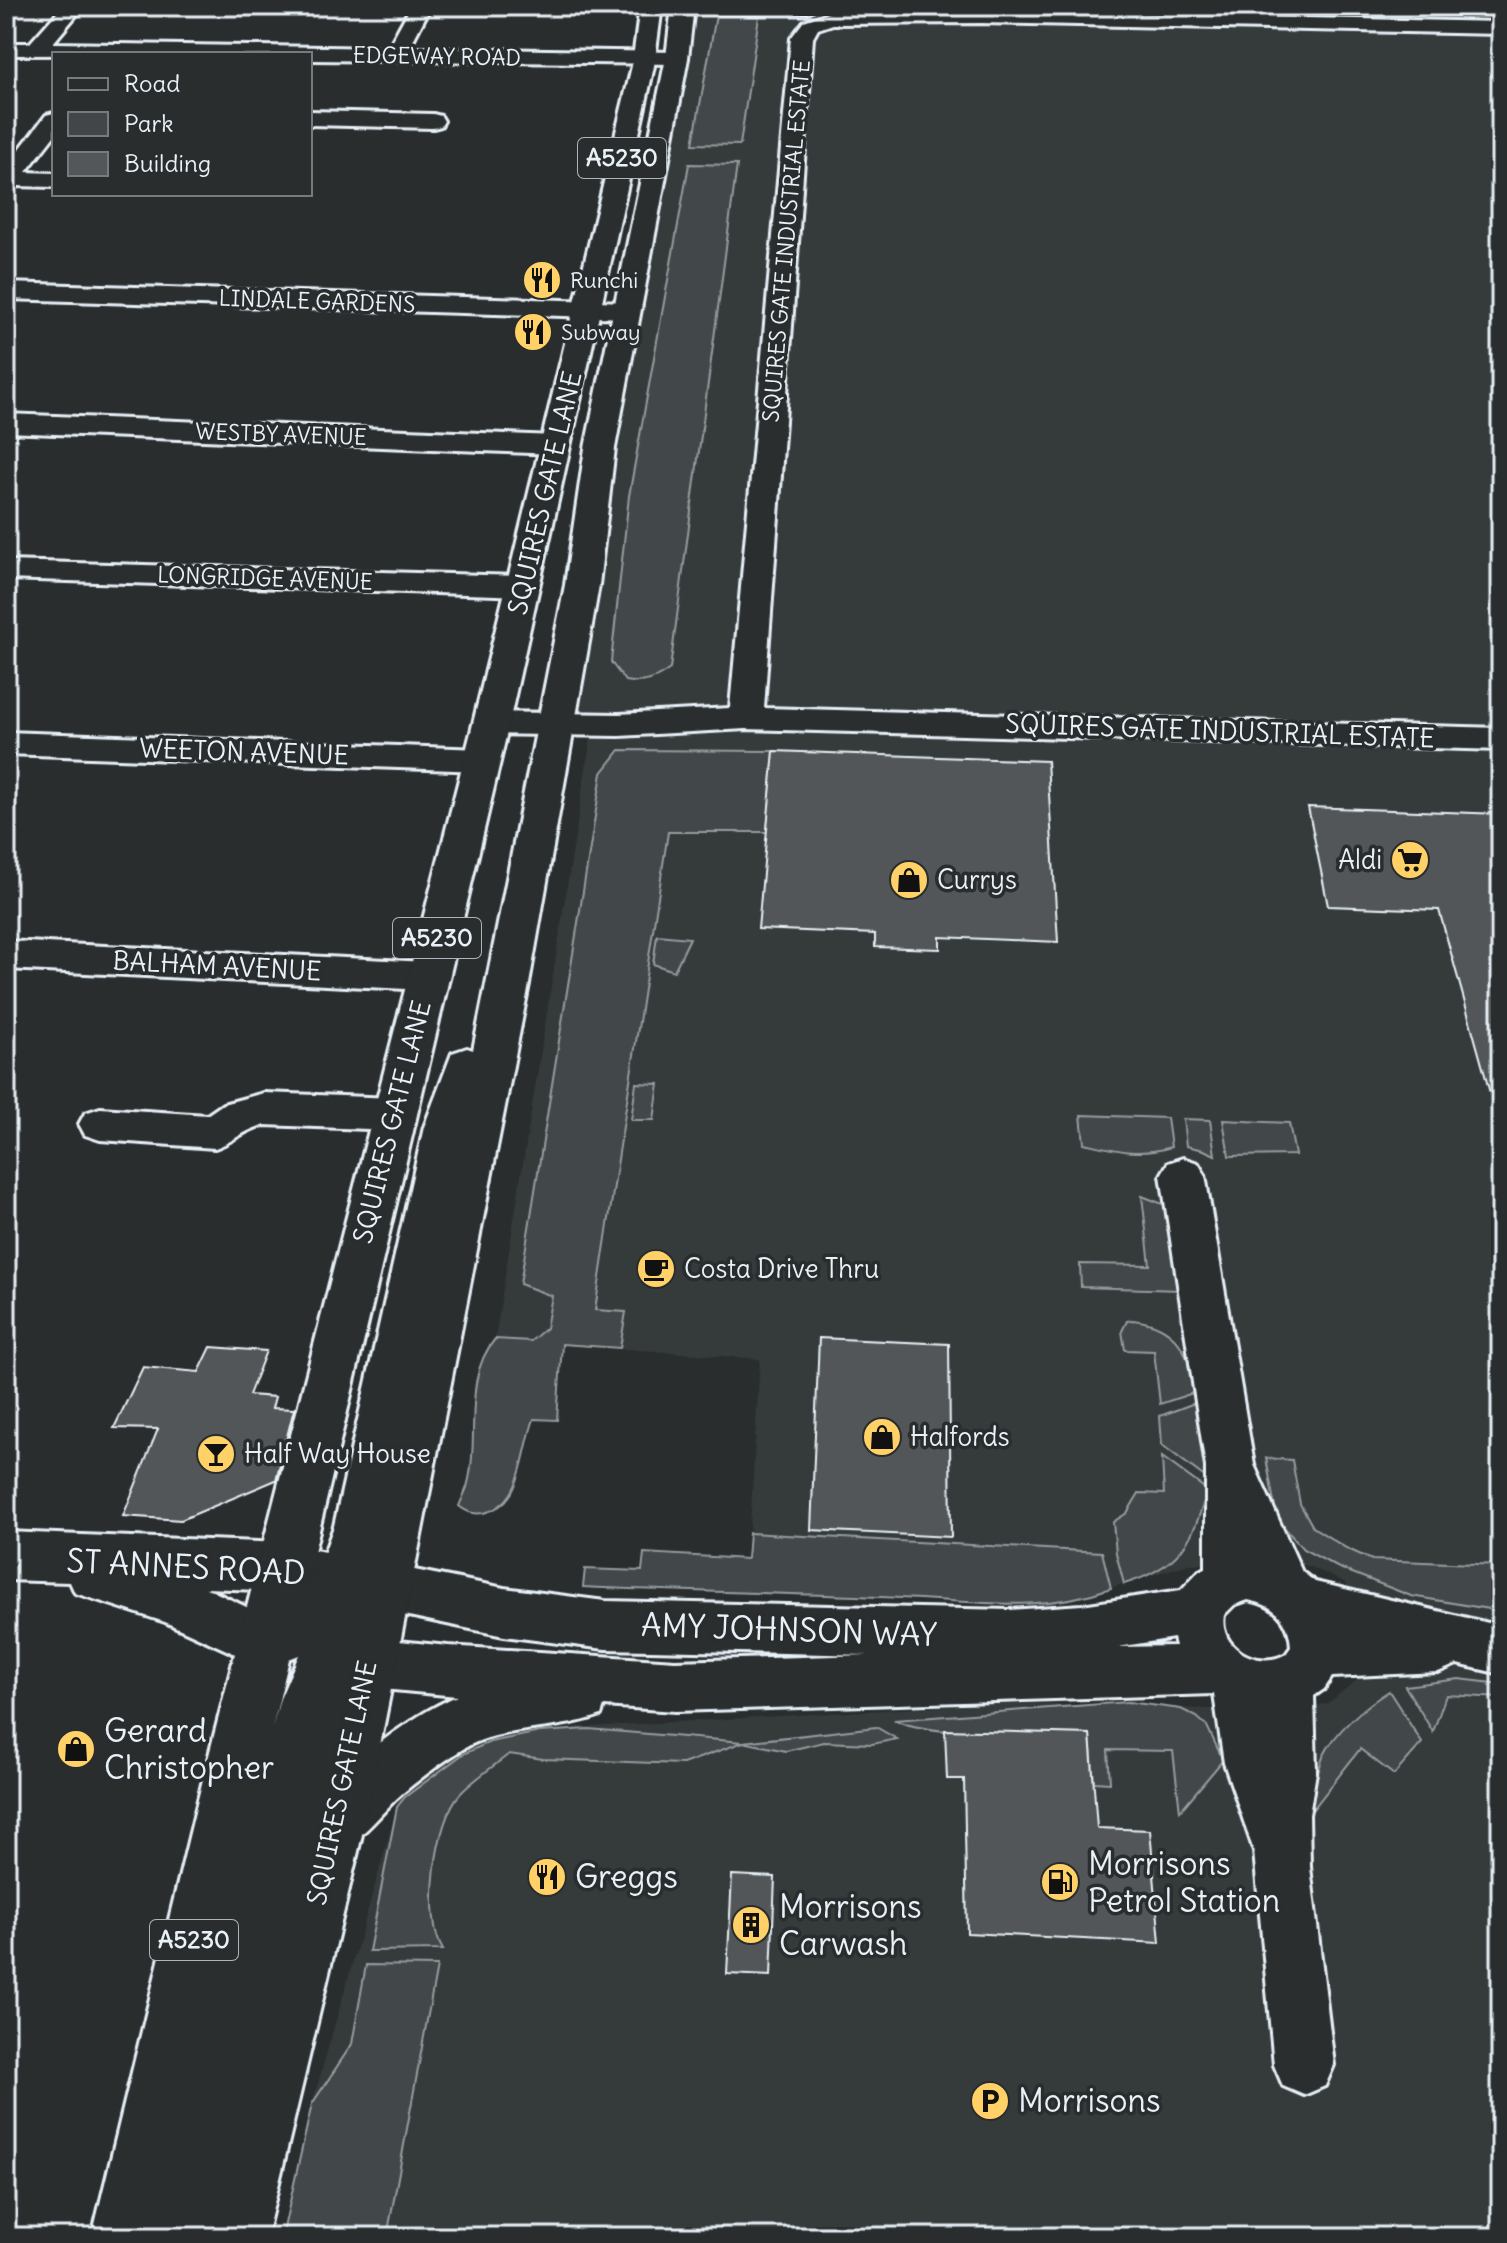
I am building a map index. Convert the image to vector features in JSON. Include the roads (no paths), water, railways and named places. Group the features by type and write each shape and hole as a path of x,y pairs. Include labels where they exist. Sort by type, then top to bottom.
{"main road":[{"name":"SQUIRES GATE LANE","path":"125,2237 427,976 490,727 588,309 644,58 651,6"},
{"name":"SQUIRES GATE LANE","path":"233,2237 336,1822 347,1660 363,1582 366,1501 446,1127 464,1071 516,941 582,585 600,448 677,58 684,7"},
{"name":"ST ANNES ROAD","path":"20,1558 285,1567"},
{"name":"ST ANNES ROAD","path":"20,1558 176,1600 266,1643"},
{"path":"266,1643 292,1632 328,1603 363,1582"},
{"path":"170,2237 204,2117 308,1699 347,1660"}],"street":[{"path":"36,49 74,6"},
{"path":"395,55 421,6"},
{"path":"651,6 806,7"},
{"name":"SQUIRES GATE INDUSTRIAL ESTATE","path":"746,718 802,38 811,25 831,18 981,17 1501,28"},
{"name":"EDGEWAY ROAD","path":"6,49 104,52"},
{"name":"EDGEWAY ROAD","path":"312,54 677,58"},
{"path":"312,118 433,121"},
{"path":"7,183 52,123"},
{"path":"7,183 52,180"},
{"path":"7,183 52,193"},
{"name":"LINDALE GARDENS","path":"6,291 627,310"},
{"name":"WESTBY AVENUE","path":"6,423 555,445"},
{"name":"LONGRIDGE AVENUE","path":"6,570 523,586"},
{"name":"SQUIRES GATE INDUSTRIAL ESTATE","path":"490,727 558,712 619,725 746,718 1501,739"},
{"name":"WEETON AVENUE","path":"6,743 490,727"},
{"name":"BALHAM AVENUE","path":"6,955 427,976"},
{"path":"100,1124 215,1132 238,1115 264,1109 394,1114"},
{"path":"1183,1175 1230,1467 1213,1595 1199,1639 1206,1656 1265,1671"},
{"path":"1230,1467 1293,1595 1316,1630 1265,1671"},
{"name":"ST ANNES ROAD","path":"285,1567 363,1582"},
{"path":"1213,1595 1248,1577 1293,1595"},
{"name":"AMY JOHNSON WAY","path":"363,1582 504,1612 605,1625 844,1632 1010,1634 1082,1629 1213,1595"},
{"name":"AMY JOHNSON WAY","path":"1293,1595 1496,1649"},
{"name":"AMY JOHNSON WAY","path":"266,1643 347,1660 675,1686"},
{"name":"AMY JOHNSON WAY","path":"336,1822 379,1778 458,1722 540,1702 675,1686 1265,1671 1411,1647 1496,1649"},
{"path":"1265,1671 1289,1772 1281,1815 1282,1867 1304,2065"}],"place":[{"name":"Runchi","path":"542,280"},
{"name":"Subway","path":"533,332"},
{"name":"Aldi","path":"1410,860"},
{"name":"Currys","path":"909,880"},
{"name":"Costa Drive Thru","path":"656,1269"},
{"name":"Halfords","path":"882,1437"},
{"name":"Half Way House","path":"216,1454"},
{"name":"Gerard Christopher","path":"76,1749"},
{"name":"Greggs","path":"547,1877"},
{"name":"Morrisons Petrol Station","path":"1060,1882"},
{"name":"Morrisons Carwash","path":"751,1925"},
{"name":"Morrisons","path":"990,2101"}]}
